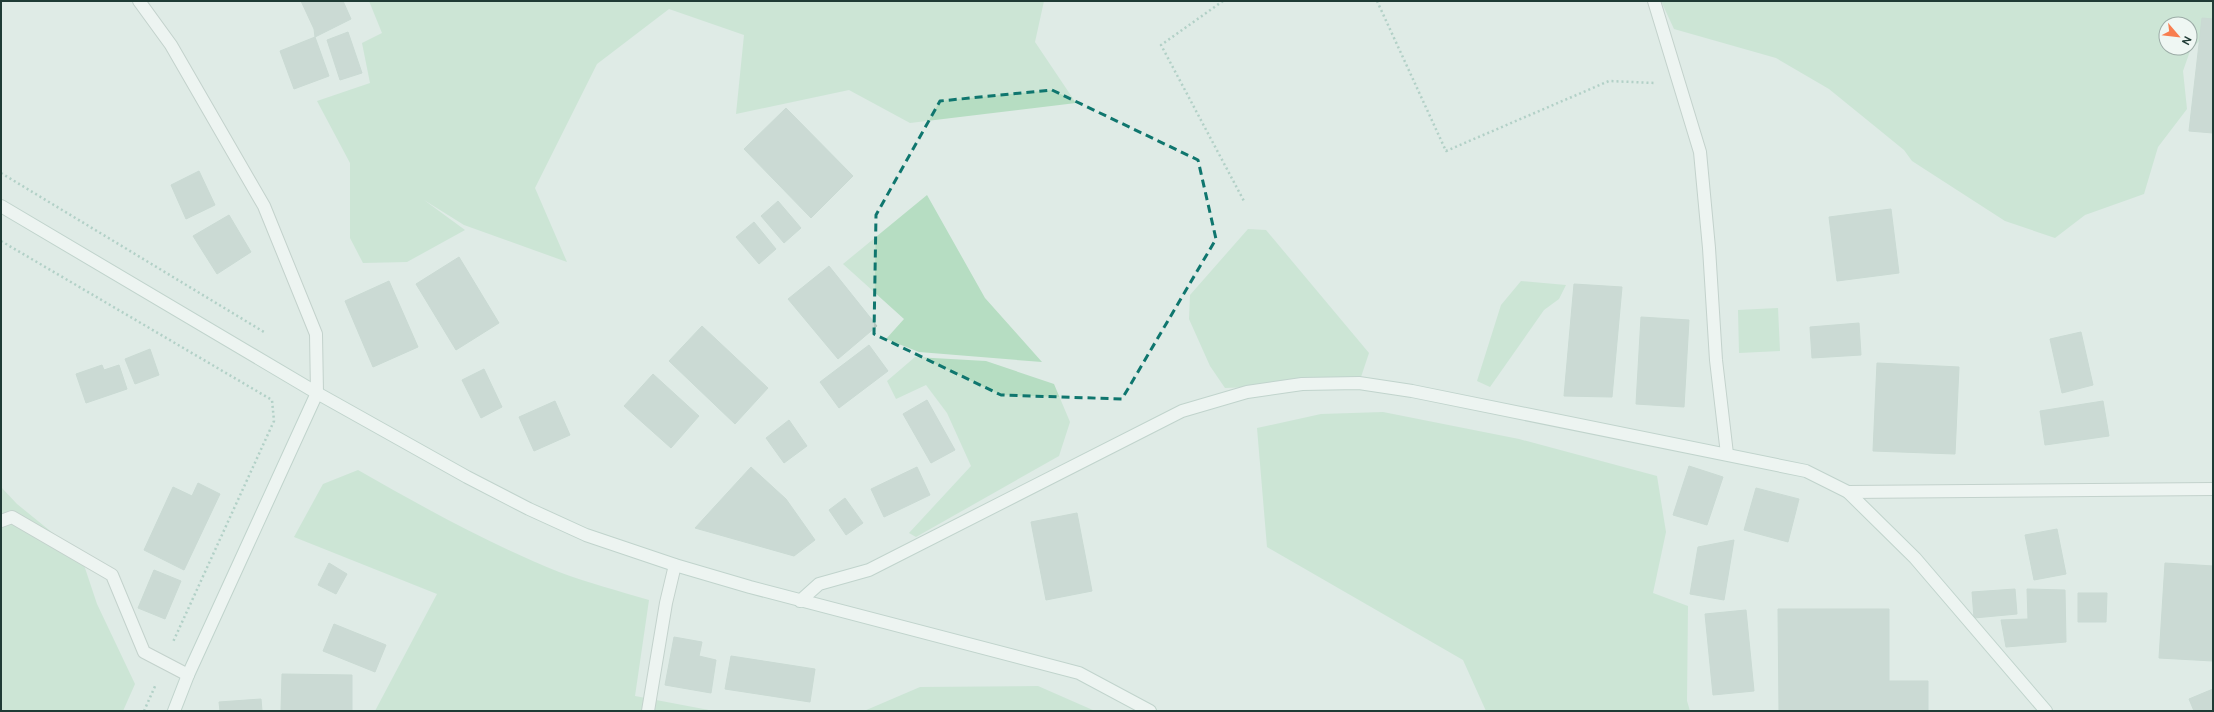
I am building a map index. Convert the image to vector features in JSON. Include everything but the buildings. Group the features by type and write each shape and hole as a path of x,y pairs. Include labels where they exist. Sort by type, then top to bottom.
{"street":[{"path":"139,1 170,45 264,206 316,334 317,393 188,675 174,711"},
{"path":"1654,1 1700,152 1709,248 1716,360 1727,454"},
{"path":"1,206 317,393 467,477 529,509 586,535 675,565 800,601 1079,673 1150,711"},
{"path":"800,601 819,584 869,570 1182,411 1246,392 1302,384 1359,383 1412,391 1806,471 1848,492 1914,558 2046,711"},
{"path":"1848,492 2213,489"},
{"path":"1,521 12,518 112,575 144,652 188,675"},
{"path":"648,711 666,603 675,565"}],"path":[{"path":"1223,1 1161,45 1245,203"},
{"path":"1377,1 1446,152 1609,81 1680,85"},
{"path":"1,173 264,332"},
{"path":"1,241 272,400 274,421 164,663 144,711"}],"highlighted area":[{"path":"1052,90 1198,160 1216,239 1122,399 1001,395 874,334 876,215 940,101"}],"green space":[{"path":"369,1 1044,1 1035,42 1076,103 910,123 849,90 736,114 744,35 669,9 597,64 535,188 567,262 464,225 424,200 465,230 407,262 363,263 350,238 350,163 317,101 370,83 362,43 382,33"},
{"path":"1661,1 2213,1 2213,26 2198,42 2198,16 2158,16 2158,56 2188,56 2183,71 2187,109 2158,147 2144,194 2085,215 2055,238 2005,221 1912,161 1904,150 1829,89 1776,58 1674,29"},
{"path":"927,195 985,298 1042,362 919,352 886,339 904,319 843,264"},
{"path":"1248,229 1266,230 1369,353 1359,383 1225,388 1210,366 1189,319 1190,295"},
{"path":"1521,281 1566,285 1559,299 1544,310 1490,387 1477,381 1501,305"},
{"path":"1778,308 1780,351 1739,353 1738,310"},
{"path":"915,357 986,361 1054,384 1070,422 1059,456 916,537 909,533 971,466 947,413 926,385 896,399 887,381"},
{"path":"1383,412 1519,439 1657,476 1666,532 1653,593 1688,606 1687,701 1690,711 1486,711 1463,660 1267,547 1257,428 1321,414"},
{"path":"358,470 457,524 533,561 581,580 649,600 635,696 714,711 375,711 437,594 294,537 323,484"},
{"path":"1,487 17,504 81,556 97,604 135,684 123,711 1,711"},
{"path":"1038,686 1095,711 864,711 920,687"}]}
